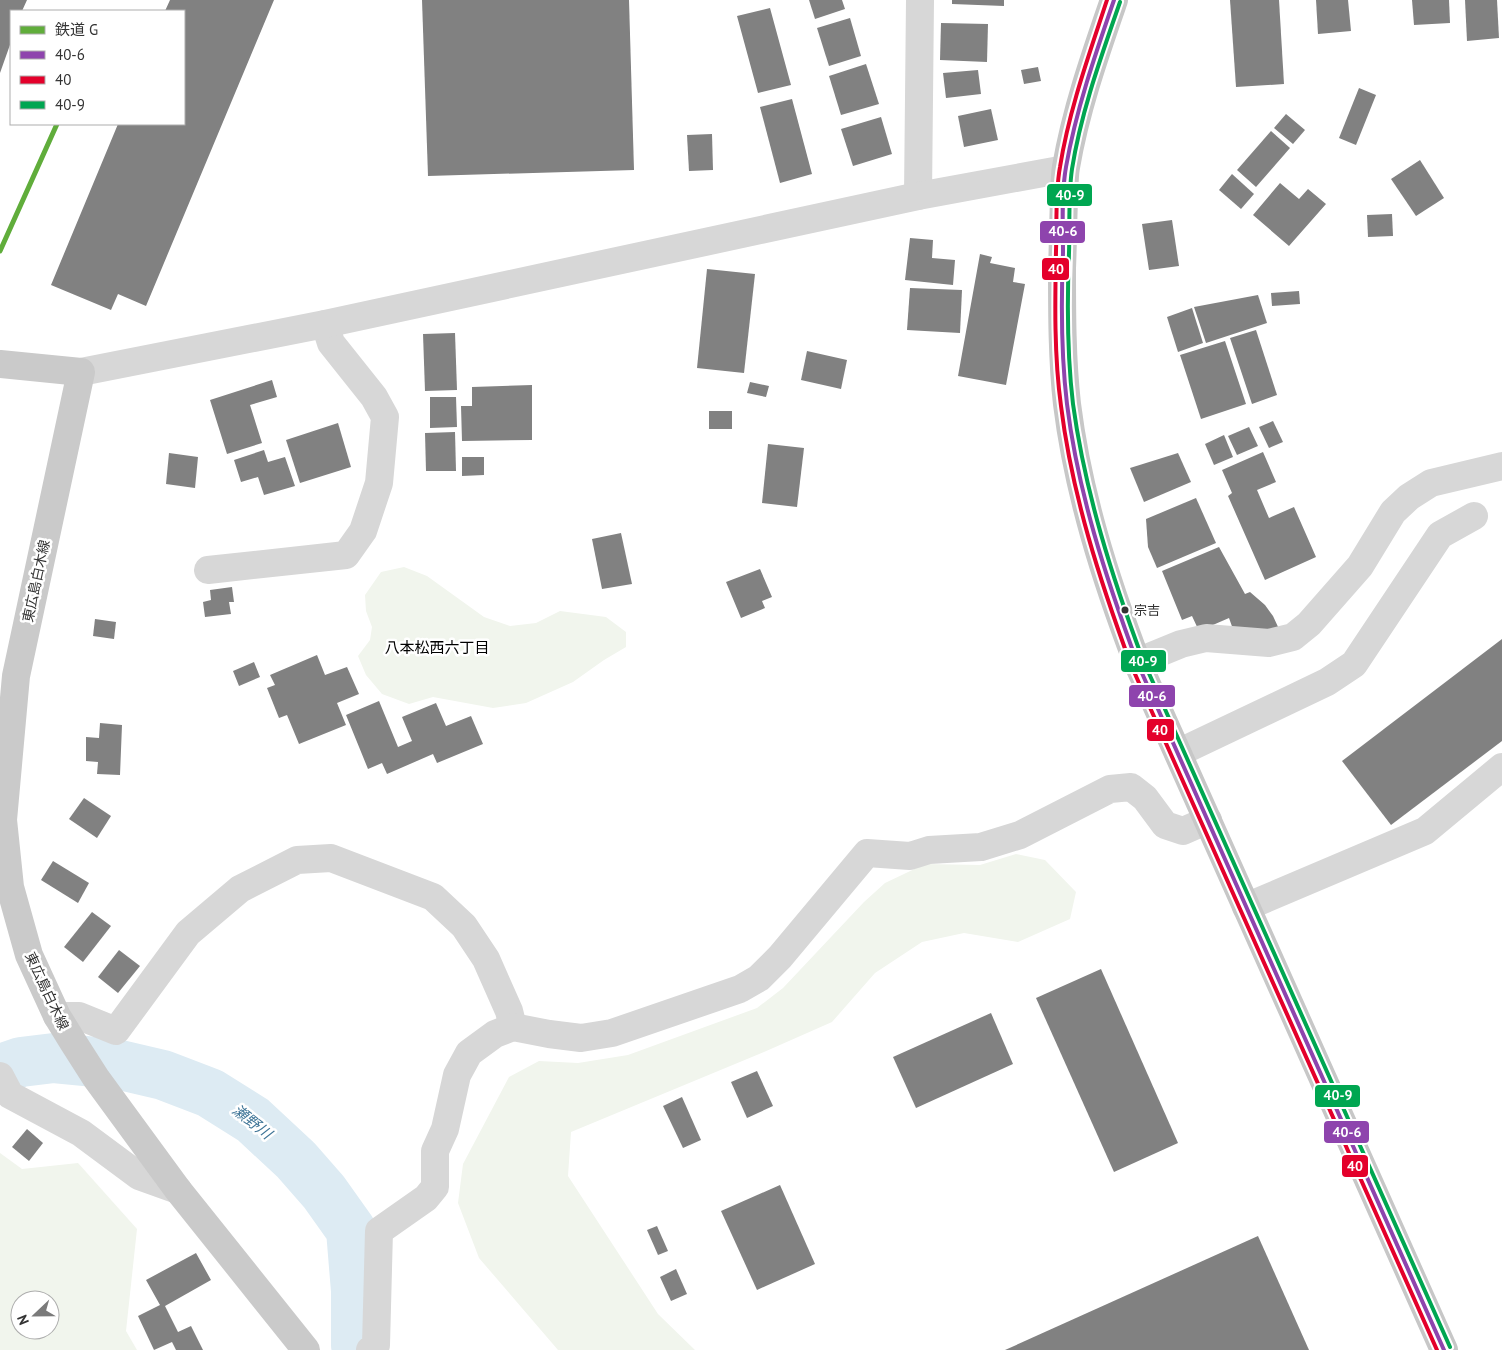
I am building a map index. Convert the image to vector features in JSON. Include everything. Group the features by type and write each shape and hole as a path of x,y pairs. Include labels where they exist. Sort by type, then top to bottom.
{"highway":[{"path":"1114,0 1092,63 1074,126 1066,169 1063,239 1062,327 1067,403 1077,469 1093,536 1113,601 1137,662 1444,1350"}],"main road":[{"path":"0,364 80,372"},
{"name":"東広島白木線","path":"80,372 16,676 3,820 10,887 26,947 57,1016 96,1078 178,1190 306,1350"}],"street":[{"path":"918,196 920,0"},
{"path":"80,372 325,324 918,196 1066,169"},
{"path":"208,570 346,555 363,531 379,483 385,417 374,396 331,343 325,324"},
{"path":"1137,662 1180,644 1206,638 1269,643 1293,637 1309,624 1360,566 1393,512 1409,498 1431,483 1502,466"},
{"path":"1178,753 1327,682 1354,664 1440,535 1474,516"},
{"path":"1246,907 1425,831 1502,767"},
{"path":"370,1350 376,1345 378,1231 426,1198 435,1188 435,1151 445,1128 457,1075 469,1053 495,1034 513,1027 581,1038 612,1033 740,989 759,978 780,957 867,853 910,856 930,850 981,848 1020,835 1110,789 1130,787 1145,798 1165,825 1183,831 1208,820"},
{"path":"57,1016 79,1016 116,1031 188,933 240,889 297,860 331,858 433,897 464,926 486,959 509,1011 513,1027"},
{"path":"0,1076 10,1095 81,1134 139,1176 178,1190"}],"shaded area":[{"path":"404,567 427,576 484,617 510,626 536,623 560,611 606,617 626,632 626,647 573,682 526,703 493,708 433,697 409,704 382,694 366,675 358,656 370,640 372,627 366,611 365,595 381,572"},
{"path":"1016,854 1045,860 1076,892 1070,919 1018,942 964,933 922,942 875,973 832,1022 571,1132 568,1176 658,1314 695,1350 558,1350 479,1258 458,1203 463,1164 509,1077 539,1061 578,1063 628,1055 757,1008 783,988 864,902 885,883 925,864 980,865"},
{"path":"0,1153 22,1169 78,1163 137,1229 126,1331 137,1350 0,1350"}],"building":[{"path":"0,0 27,0 22,10 10,10 10,45 0,73"},
{"path":"170,0 274,0 146,306 118,294 111,310 51,285 118,125 185,125 185,10 165,10"},
{"path":"422,0 629,0 634,170 428,176"},
{"path":"809,0 842,0 845,9 815,19"},
{"path":"952,0 1004,0 1004,6 952,4"},
{"path":"1230,0 1279,0 1284,84 1236,87"},
{"path":"1316,0 1348,0 1351,31 1318,34"},
{"path":"1412,0 1449,0 1450,23 1414,25"},
{"path":"1465,0 1497,0 1499,38 1467,41"},
{"path":"770,8 791,85 758,93 737,16"},
{"path":"850,18 861,56 829,66 817,28"},
{"path":"941,23 988,24 987,62 940,60"},
{"path":"866,64 879,104 841,115 829,76"},
{"path":"1038,67 1041,81 1024,84 1021,70"},
{"path":"978,70 981,94 946,98 943,73"},
{"path":"1359,88 1376,95 1356,145 1339,138"},
{"path":"792,99 812,174 780,183 760,107"},
{"path":"991,109 998,140 964,147 958,116"},
{"path":"1286,114 1305,130 1293,144 1274,128"},
{"path":"881,117 892,154 853,166 841,129"},
{"path":"1271,131 1290,148 1256,187 1237,170"},
{"path":"712,134 713,170 689,171 687,135"},
{"path":"1420,160 1444,198 1416,216 1391,179"},
{"path":"1232,174 1254,194 1241,209 1219,190"},
{"path":"1280,183 1299,199 1308,189 1326,204 1289,246 1253,215"},
{"path":"1392,214 1393,236 1368,237 1367,215"},
{"path":"1172,220 1179,266 1149,270 1142,224"},
{"path":"910,238 933,240 932,258 955,260 953,285 905,280"},
{"path":"980,254 992,257 990,263 1015,268 1013,282 1025,284 1006,385 958,376"},
{"path":"707,269 755,274 744,373 697,368"},
{"path":"910,288 962,290 960,333 907,330"},
{"path":"1299,291 1300,304 1272,306 1271,293"},
{"path":"1258,295 1267,323 1206,343 1194,307"},
{"path":"1192,308 1203,343 1178,352 1167,317"},
{"path":"1256,330 1277,395 1252,404 1230,338"},
{"path":"455,333 457,390 425,391 423,334"},
{"path":"1225,341 1246,404 1201,419 1180,355"},
{"path":"807,351 847,360 841,389 801,380"},
{"path":"272,380 277,397 250,405 262,443 227,454 210,400"},
{"path":"750,382 769,386 766,397 747,393"},
{"path":"532,385 532,440 462,441 461,406 472,406 472,387"},
{"path":"430,397 456,397 457,427 430,428"},
{"path":"709,411 732,411 732,429 709,429"},
{"path":"1273,421 1283,442 1269,448 1259,427"},
{"path":"338,423 351,467 300,483 286,440"},
{"path":"1249,427 1258,446 1237,455 1228,436"},
{"path":"455,432 456,471 426,471 425,433"},
{"path":"1224,435 1233,457 1214,465 1205,444"},
{"path":"768,444 804,448 797,507 762,503"},
{"path":"264,450 268,462 285,457 295,486 264,495 258,477 241,482 234,460"},
{"path":"1263,452 1276,482 1257,490 1269,518 1294,507 1316,557 1265,580 1228,496 1232,493 1222,470"},
{"path":"169,453 198,457 195,488 166,484"},
{"path":"1178,453 1191,482 1144,502 1130,468"},
{"path":"462,457 484,457 484,475 462,476"},
{"path":"1196,498 1216,543 1157,568 1148,547 1146,519"},
{"path":"621,533 632,584 602,589 592,539"},
{"path":"1219,547 1245,594 1250,592 1265,605 1279,629 1234,632 1229,618 1199,631 1192,616 1182,620 1162,571"},
{"path":"760,569 772,597 762,601 765,608 741,618 726,582"},
{"path":"232,587 234,602 229,602 231,614 205,617 203,602 211,600 210,590"},
{"path":"95,619 116,622 114,639 93,636"},
{"path":"1502,639 1502,741 1391,825 1342,761"},
{"path":"317,655 325,675 347,667 359,694 337,703 346,725 299,744 287,715 279,718 267,688 275,685 270,675"},
{"path":"254,662 260,677 239,686 233,671"},
{"path":"379,701 398,747 412,741 402,717 436,703 446,726 471,716 483,744 437,763 433,754 387,774 382,763 368,769 346,715"},
{"path":"100,723 122,725 120,775 97,774 98,762 86,761 86,737 99,738"},
{"path":"84,798 111,816 97,838 69,819"},
{"path":"53,861 89,883 78,903 41,880"},
{"path":"92,912 111,926 83,962 64,947"},
{"path":"119,950 140,966 118,993 98,977"},
{"path":"1101,969 1178,1143 1114,1172 1036,998"},
{"path":"991,1013 1013,1064 916,1108 893,1057"},
{"path":"757,1071 773,1106 747,1118 731,1082"},
{"path":"682,1097 701,1140 683,1148 663,1106"},
{"path":"27,1129 43,1143 29,1161 12,1147"},
{"path":"780,1185 815,1264 757,1290 721,1211"},
{"path":"657,1226 668,1251 658,1255 647,1230"},
{"path":"1258,1236 1309,1350 1005,1350"},
{"path":"196,1253 211,1280 165,1306 178,1332 191,1326 203,1350 176,1350 172,1342 154,1350 138,1316 160,1305 146,1280"},
{"path":"676,1269 687,1294 671,1301 660,1277"}],"waterway":[{"name":"瀬野川","path":"0,1069 21,1062 54,1058 116,1064 163,1075 210,1093 253,1120 296,1160 324,1192 351,1230 356,1291 356,1345 358,1350"}],"rail line":[{"name":"G","path":"0,251 57,125"}],"transit line":[{"name":"40","path":"1107,0 1080,83 1058,177 1055,309 1057,367 1066,439 1080,505 1098,570 1131,665 1437,1350"},
{"name":"40-6","path":"1114,0 1081,104 1070,146 1063,188 1062,310 1064,366 1072,437 1086,503 1104,567 1137,662 1444,1350"},
{"name":"40-9","path":"1120,2 1086,106 1076,148 1070,190 1068,310 1070,366 1078,437 1092,502 1110,566 1143,660 1450,1347"}],"place":[{"name":"宗吉","path":"1125,610"}],"district":[{"name":"八本松西六丁目","path":"437,648"}]}
